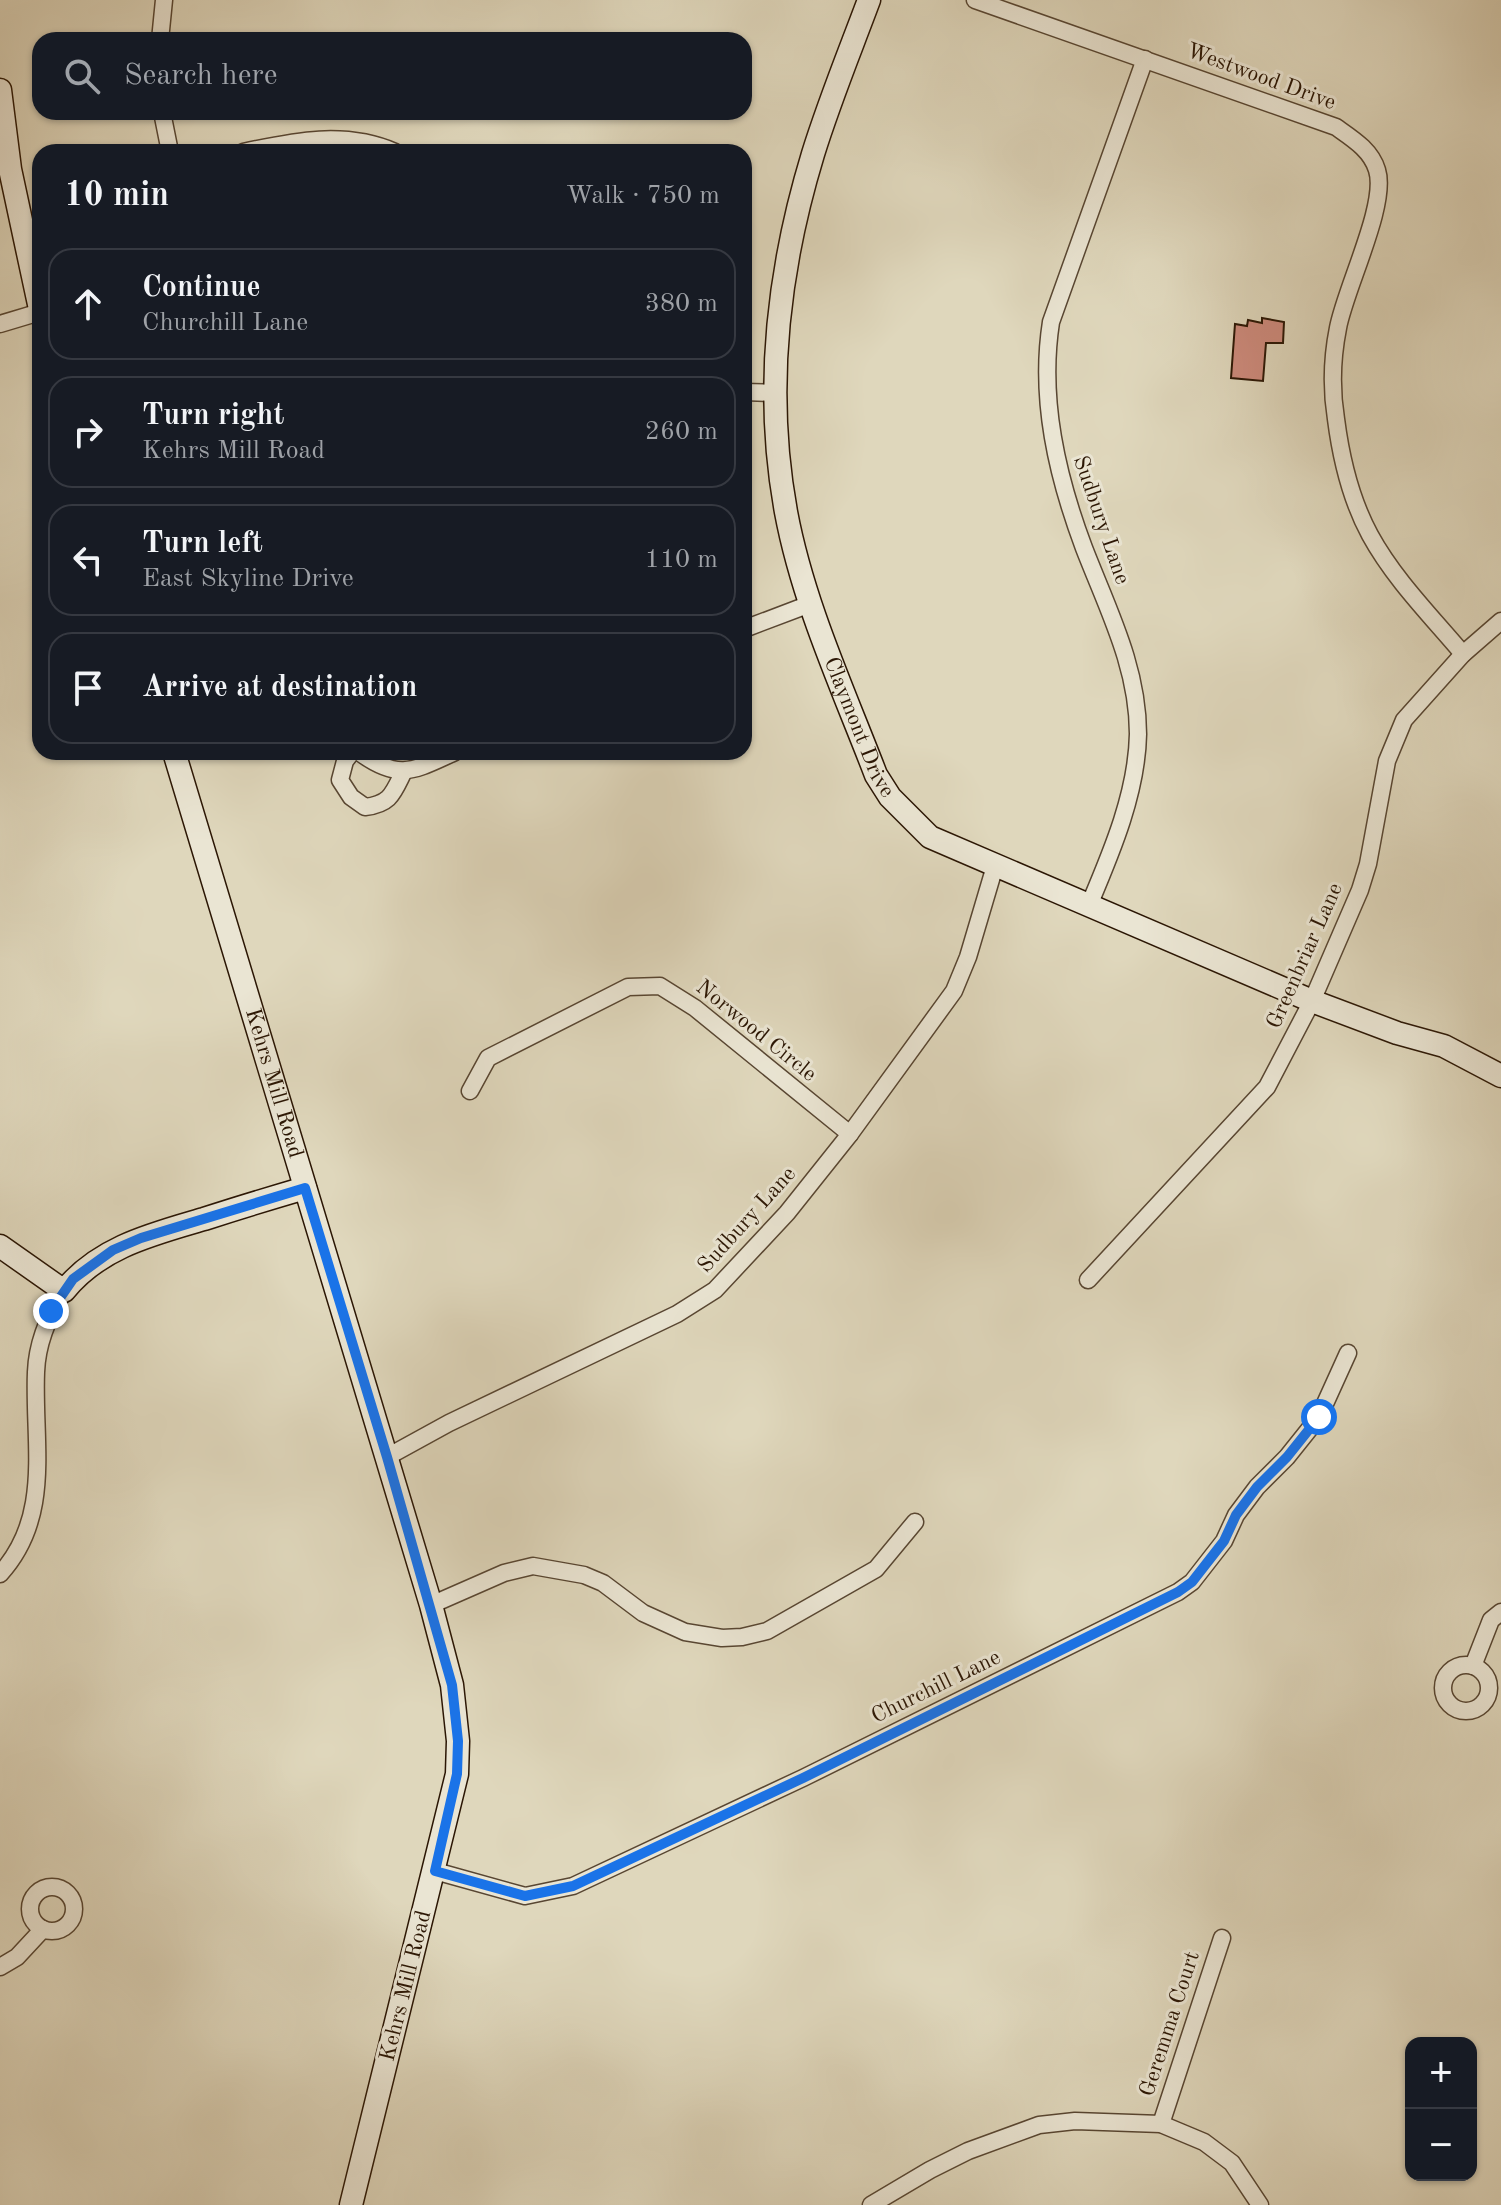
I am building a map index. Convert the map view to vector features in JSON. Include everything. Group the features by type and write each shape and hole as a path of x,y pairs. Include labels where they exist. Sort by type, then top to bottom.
{"street":[{"path":"161,32 164,0"},
{"name":"Claymont Drive","path":"869,0 813,154 785,268 778,321 776,393 779,466 786,514 810,604 876,775 890,797 930,837 1090,903 1312,1001 1397,1033 1444,1046 1501,1076"},
{"name":"Westwood Drive","path":"975,0 1336,127 1370,155 1378,172 1377,206 1338,326 1333,366 1332,388 1341,450 1348,479 1369,533 1407,589 1463,654"},
{"name":"Sudbury Lane","path":"1090,903 1124,811 1138,738 1137,714 1125,648 1064,493 1045,375 1051,322 1145,59"},
{"path":"0,90 10,169 32,273"},
{"path":"164,120 168,144"},
{"path":"281,144 325,139 355,140 368,144"},
{"path":"0,324 32,314"},
{"path":"752,392 776,393"},
{"path":"752,626 810,604"},
{"name":"Greenbriar Lane","path":"1088,1280 1267,1087 1312,1001 1360,890 1368,864 1381,784 1404,720 1463,654 1501,621"},
{"name":"Kehrs Mill Road","path":"176,760 387,1457 452,1685 458,1741 457,1774 351,2205"},
{"path":"346,760 340,780 351,797 365,807 377,805 391,797 404,771"},
{"path":"369,760 377,766 411,772 437,760"},
{"name":"Sudbury Lane","path":"387,1457 449,1423 677,1314 715,1290 787,1213 850,1134 954,991 968,957 995,866"},
{"name":"Norwood Circle","path":"470,1091 488,1058 628,987 660,986 695,1008 850,1134"},
{"path":"0,1574 11,1562 35,1508 38,1476 36,1369 44,1329 64,1291 89,1265 141,1238 305,1188"},
{"path":"0,1246 64,1291"},
{"name":"Churchill Lane","path":"435,1871 525,1896 573,1886 803,1778 1178,1592 1192,1582 1224,1541 1236,1515 1257,1487 1287,1457 1319,1417 1348,1353"},
{"path":"431,1605 504,1573 533,1566 584,1575 603,1583 643,1613 685,1632 722,1638 742,1637 767,1631 876,1569 915,1522"},
{"path":"1473,1666 1491,1620 1501,1612"},
{"path":"0,1967 17,1957 43,1929"},
{"name":"Geremma Court","path":"1161,2124 1222,1938"},
{"path":"871,2205 968,2151 1039,2125 1075,2121 1161,2124 1204,2142 1232,2163 1260,2205"}],"building":[{"path":"1262,318 1284,322 1283,343 1266,343 1263,381 1231,378 1235,324 1247,326 1248,320 1262,323"}],"route":[{"path":"51,1311 73,1279 113,1250 141,1238 305,1188 431,1605 452,1685 458,1741 457,1774 435,1871 525,1896 573,1886 803,1778 1178,1592 1192,1582 1224,1541 1236,1515 1257,1487 1287,1457 1319,1417"}]}
